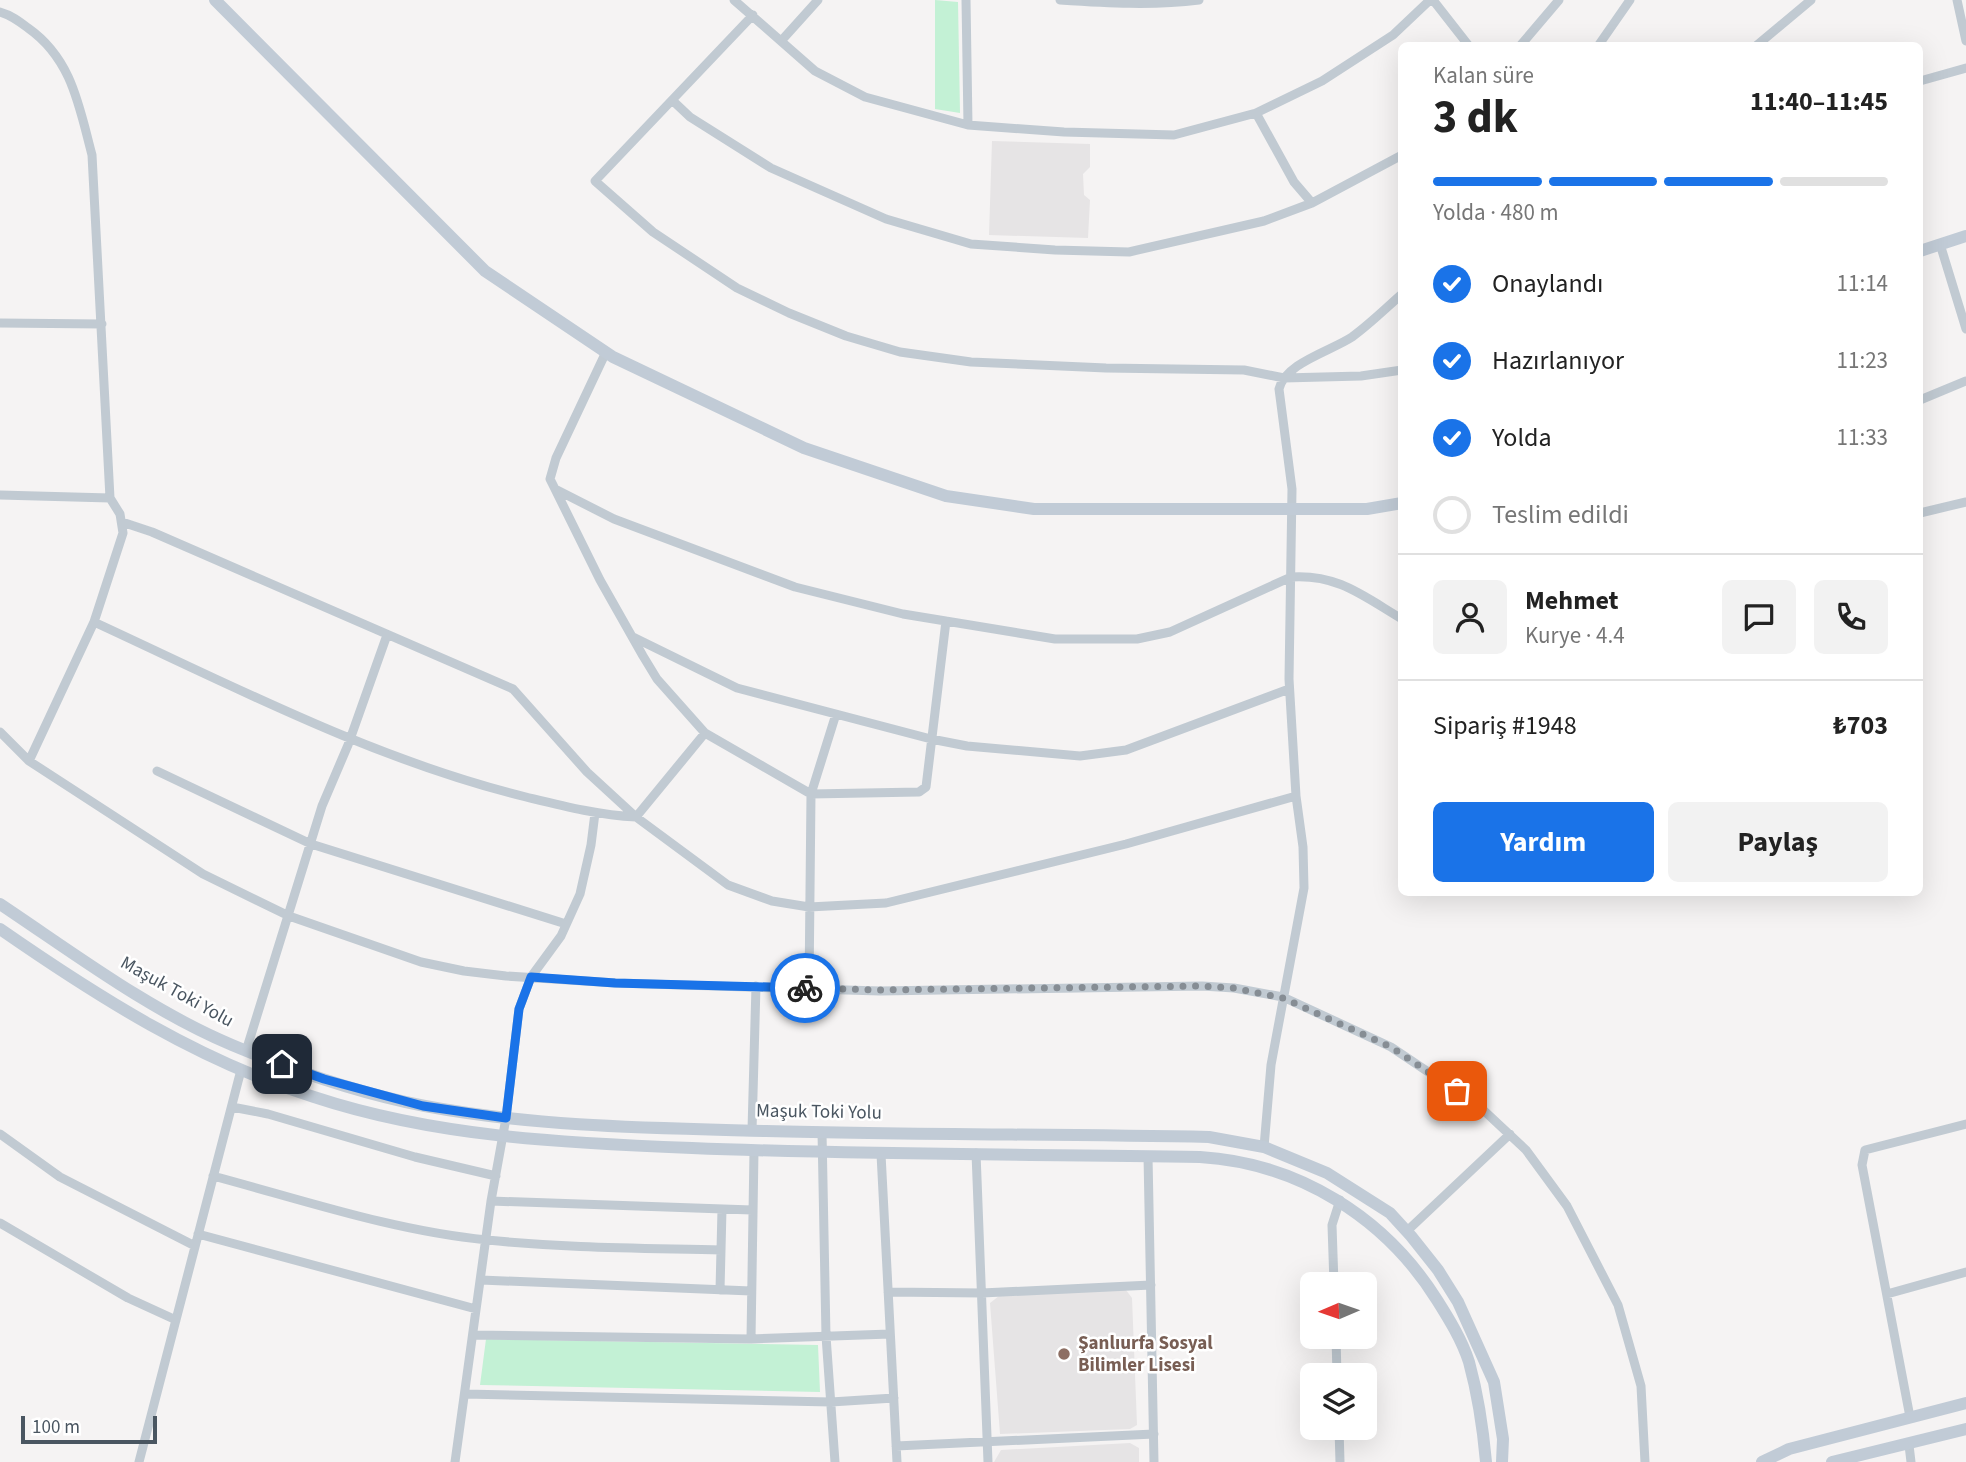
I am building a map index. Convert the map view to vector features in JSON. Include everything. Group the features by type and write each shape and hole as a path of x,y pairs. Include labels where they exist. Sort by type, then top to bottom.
{"main road":[{"path":"215,0 485,271 606,352 804,448 946,496 1034,509 1367,509 1398,504"},
{"path":"1923,250 1966,236"},
{"name":"Maşuk Toki Yolu","path":"0,904 149,1002 246,1051 324,1079 423,1106 506,1118 752,1130 1209,1137 1264,1147 1328,1173 1390,1213 1438,1270 1458,1302 1494,1382 1503,1439 1502,1462"},
{"path":"0,929 99,995 224,1064 314,1098 455,1130 589,1144 754,1151 1226,1158 1297,1178 1340,1200 1387,1237 1420,1274 1451,1323 1468,1360 1483,1423 1486,1462"},
{"path":"1762,1462 1790,1449 1966,1404"},
{"path":"1832,1462 1966,1429"}],"street":[{"path":"734,0 815,71 865,97 968,125 1064,132 1174,135 1256,113 1322,81 1393,36 1432,0 1466,42"},
{"path":"782,40 818,0"},
{"path":"966,0 968,125"},
{"path":"1060,0 1118,4 1199,0"},
{"path":"1523,42 1559,0"},
{"path":"1601,42 1630,0"},
{"path":"1761,42 1811,0"},
{"path":"1957,0 1966,41"},
{"path":"0,12 9,14 38,35 64,64 93,155 110,498 120,514 123,533 94,622 29,761"},
{"path":"753,15 595,181 653,232 737,288 846,336 900,352 971,362 1244,370 1284,378 1361,376 1398,371"},
{"path":"1923,80 1966,68"},
{"path":"672,100 690,117 771,168 886,219 971,244 1129,252 1264,221 1312,203 1398,157"},
{"path":"1256,113 1294,182 1312,203"},
{"path":"1940,244 1966,329"},
{"path":"1264,1147 1271,1065 1304,888 1303,847 1296,796 1289,690 1292,489 1279,389 1284,378 1302,363 1349,338 1398,297"},
{"path":"0,323 102,324"},
{"path":"606,352 556,458 550,479 600,580 657,679 705,733 811,794 919,792 926,787 946,621"},
{"path":"1923,399 1966,381"},
{"path":"555,489 614,519 795,587 903,614 1055,639 1137,639 1170,632 1291,578 1308,576 1328,579 1398,617"},
{"path":"0,495 110,498"},
{"path":"1923,512 1966,502"},
{"path":"122,522 152,532 513,689 587,772 636,817 728,885 772,901 809,907 886,903 1126,844 1296,796"},
{"path":"94,622 350,740 476,785 595,813 636,817"},
{"path":"246,1051 323,806 350,740 387,635"},
{"path":"633,637 737,688 967,746 1080,755 1106,754 1126,750 1289,690"},
{"path":"809,988 811,794 836,714"},
{"path":"0,733 29,761 203,874 289,916 421,962 464,971 615,983 893,990 1202,986 1234,988 1283,998 1391,1047 1479,1106 1526,1150 1567,1206 1618,1305 1641,1386 1645,1462"},
{"path":"636,817 705,733"},
{"path":"157,771 311,844 566,924"},
{"path":"455,1462 491,1201 506,1118 519,1009 531,977 561,936 580,894 595,813"},
{"path":"752,1130 756,986"},
{"path":"139,1462 241,1070"},
{"path":"232,1107 268,1114 415,1157 496,1177"},
{"path":"1910,1417 1862,1165 1865,1150 1966,1124"},
{"path":"822,1132 826,1336 835,1462"},
{"path":"0,1134 60,1177 195,1246"},
{"path":"1407,1231 1510,1134"},
{"path":"751,1339 754,1151"},
{"path":"881,1153 897,1462"},
{"path":"976,1153 988,1462"},
{"path":"1148,1156 1154,1462"},
{"path":"213,1176 402,1226 486,1240 721,1250"},
{"path":"1334,1272 1332,1225 1340,1200"},
{"path":"491,1201 752,1210"},
{"path":"720,1290 722,1209"},
{"path":"0,1223 128,1298 176,1320"},
{"path":"198,1234 477,1309"},
{"path":"1887,1294 1966,1272"},
{"path":"481,1280 751,1291"},
{"path":"888,1292 982,1293 1151,1285"},
{"path":"473,1335 751,1339 890,1334"},
{"path":"464,1394 831,1402 894,1398"},
{"path":"896,1446 1154,1434"},
{"path":"1339,1440 1340,1462"},
{"path":"1909,1445 1911,1462"}],"shaded area":[{"path":"992,141 1090,144 1090,167 1083,174 1084,195 1090,200 1088,238 989,235"},
{"name":"Şanlıurfa Sosyal Bilimler Lisesi","path":"1126,1290 1132,1298 1137,1425 1130,1429 1000,1434 990,1303 999,1296"},
{"path":"1130,1443 1139,1448 1139,1462 994,1462 1001,1450"}],"green space":[{"path":"935,0 958,2 960,113 935,109"},
{"path":"486,1339 818,1345 820,1392 480,1385"}],"way so far":[{"path":"805,988 1234,988 1283,998 1391,1047 1457,1091"}],"place":[{"name":"Şanlıurfa Sosyal Bilimler Lisesi","path":"1064,1354"}],"route":[{"path":"282,1064 324,1079 423,1106 506,1118 519,1009 531,977 615,983 805,988"}]}
